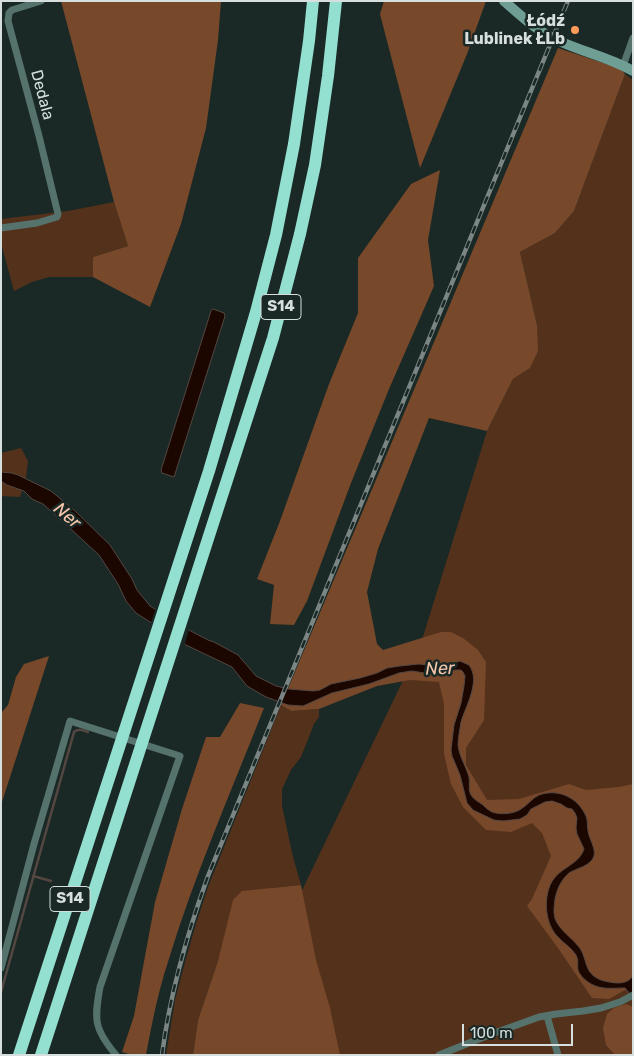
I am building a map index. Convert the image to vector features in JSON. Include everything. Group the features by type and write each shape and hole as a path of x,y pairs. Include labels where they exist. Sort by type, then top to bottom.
{"highway":[{"name":"S14","path":"19,1055 215,452 256,312 276,235 294,144 310,41 312,1"},
{"name":"S14","path":"41,1055 273,338 300,234 314,165 328,76 336,1"}],"street":[{"name":"Dedala","path":"1,228 37,223 57,217 58,214 8,21 9,13 12,10 40,1"},
{"path":"504,1 524,20 550,37 633,71"},
{"path":"623,66 633,38"},
{"path":"1,968 34,844 70,721 180,756 100,987 96,1008 97,1026 101,1036 116,1055"},
{"path":"438,1055 539,1017 583,1012 620,1002 633,995"},
{"path":"547,1016 558,1055"}],"shaded area":[{"path":"61,1 221,1 218,40 206,128 181,224 150,307 93,277 93,257 128,246 114,202"},
{"path":"384,1 486,1 467,54 420,168 380,14"},
{"path":"558,48 621,69 625,74 574,211 555,233 520,252 537,325 538,351 530,368 513,379 487,431 429,418 378,549 367,592 377,644 383,650 441,632 451,632 463,638 478,650 486,662 484,720 466,748 466,765 487,800 519,799 569,784 586,790 633,784 633,985 609,999 592,998 527,906 551,856 542,833 532,823 511,832 486,830 463,807 451,784 444,754 444,704 439,682 410,680 377,686 319,709 291,711 281,705"},
{"path":"625,74 633,80 633,1055 263,1055 295,905 421,643 487,431 513,379 530,368 537,325 520,252 555,233 574,211"},
{"path":"440,170 428,240 434,286 351,483 307,601 294,625 270,624 274,585 257,579 329,384 358,313 358,258 411,184"},
{"path":"114,202 128,246 93,257 93,277 49,277 32,282 14,291 1,243 1,219 68,211"},
{"path":"21,448 28,461 26,477 20,497 1,496 1,453"},
{"path":"49,656 1,805 1,713 8,705 16,677 24,664"},
{"path":"240,703 264,708 201,866 178,930 158,996 146,1055 132,1055 122,1052 134,1016 155,902 182,809 206,737 220,737"},
{"path":"281,705 291,711 319,709 319,717 314,724 301,757 291,770 282,789 282,806 301,885 271,888 218,961 198,1020 193,1055 166,1055 175,1000 208,887"},
{"path":"301,885 316,960 330,1008 340,1055 193,1055 198,1020 218,961 233,900 242,891"},
{"path":"626,1004 633,1007 633,1055 615,1055 606,1045 603,1028 607,1014 614,1008"}],"water":[{"path":"213,309 224,313 225,316 174,477 162,473 161,470"},
{"name":"Ner","path":"1,472 18,475 51,491 74,510 110,545 137,590 150,606 185,628 238,655 256,676 276,686 313,691 320,690 331,684 377,673 387,668 419,664 442,667 460,661 469,665 474,678 473,686 461,722 458,745 469,777 471,795 489,810 499,814 518,811 537,796 546,793 567,796 583,810 587,818 594,856 590,862 569,873 558,888 555,899 555,918 561,928 579,947 591,974 601,980 618,983 628,981 633,976 633,993 631,995 625,988 599,987 585,980 578,970 576,955 550,926 547,900 552,881 577,860 584,849 577,834 577,818 572,809 552,801 545,802 531,809 527,815 520,819 503,821 494,820 473,810 467,803 451,750 454,725 464,686 465,676 461,670 437,675 412,671 399,673 369,684 332,693 303,706 288,705 266,697 247,686 232,667 186,645 136,613 126,601 118,584 99,555 43,504 32,499 24,491 1,481"}],"pier":[{"path":"156,607 190,627 184,646 150,626"}],"waterway":[{"path":"1,992 74,732 79,730 88,732"},
{"path":"33,876 51,881"}],"railway":[{"path":"162,1055 165,1032 180,964 208,876 568,1"}],"place":[{"name":"Łódź Lublinek ŁLb","path":"575,30"}]}
